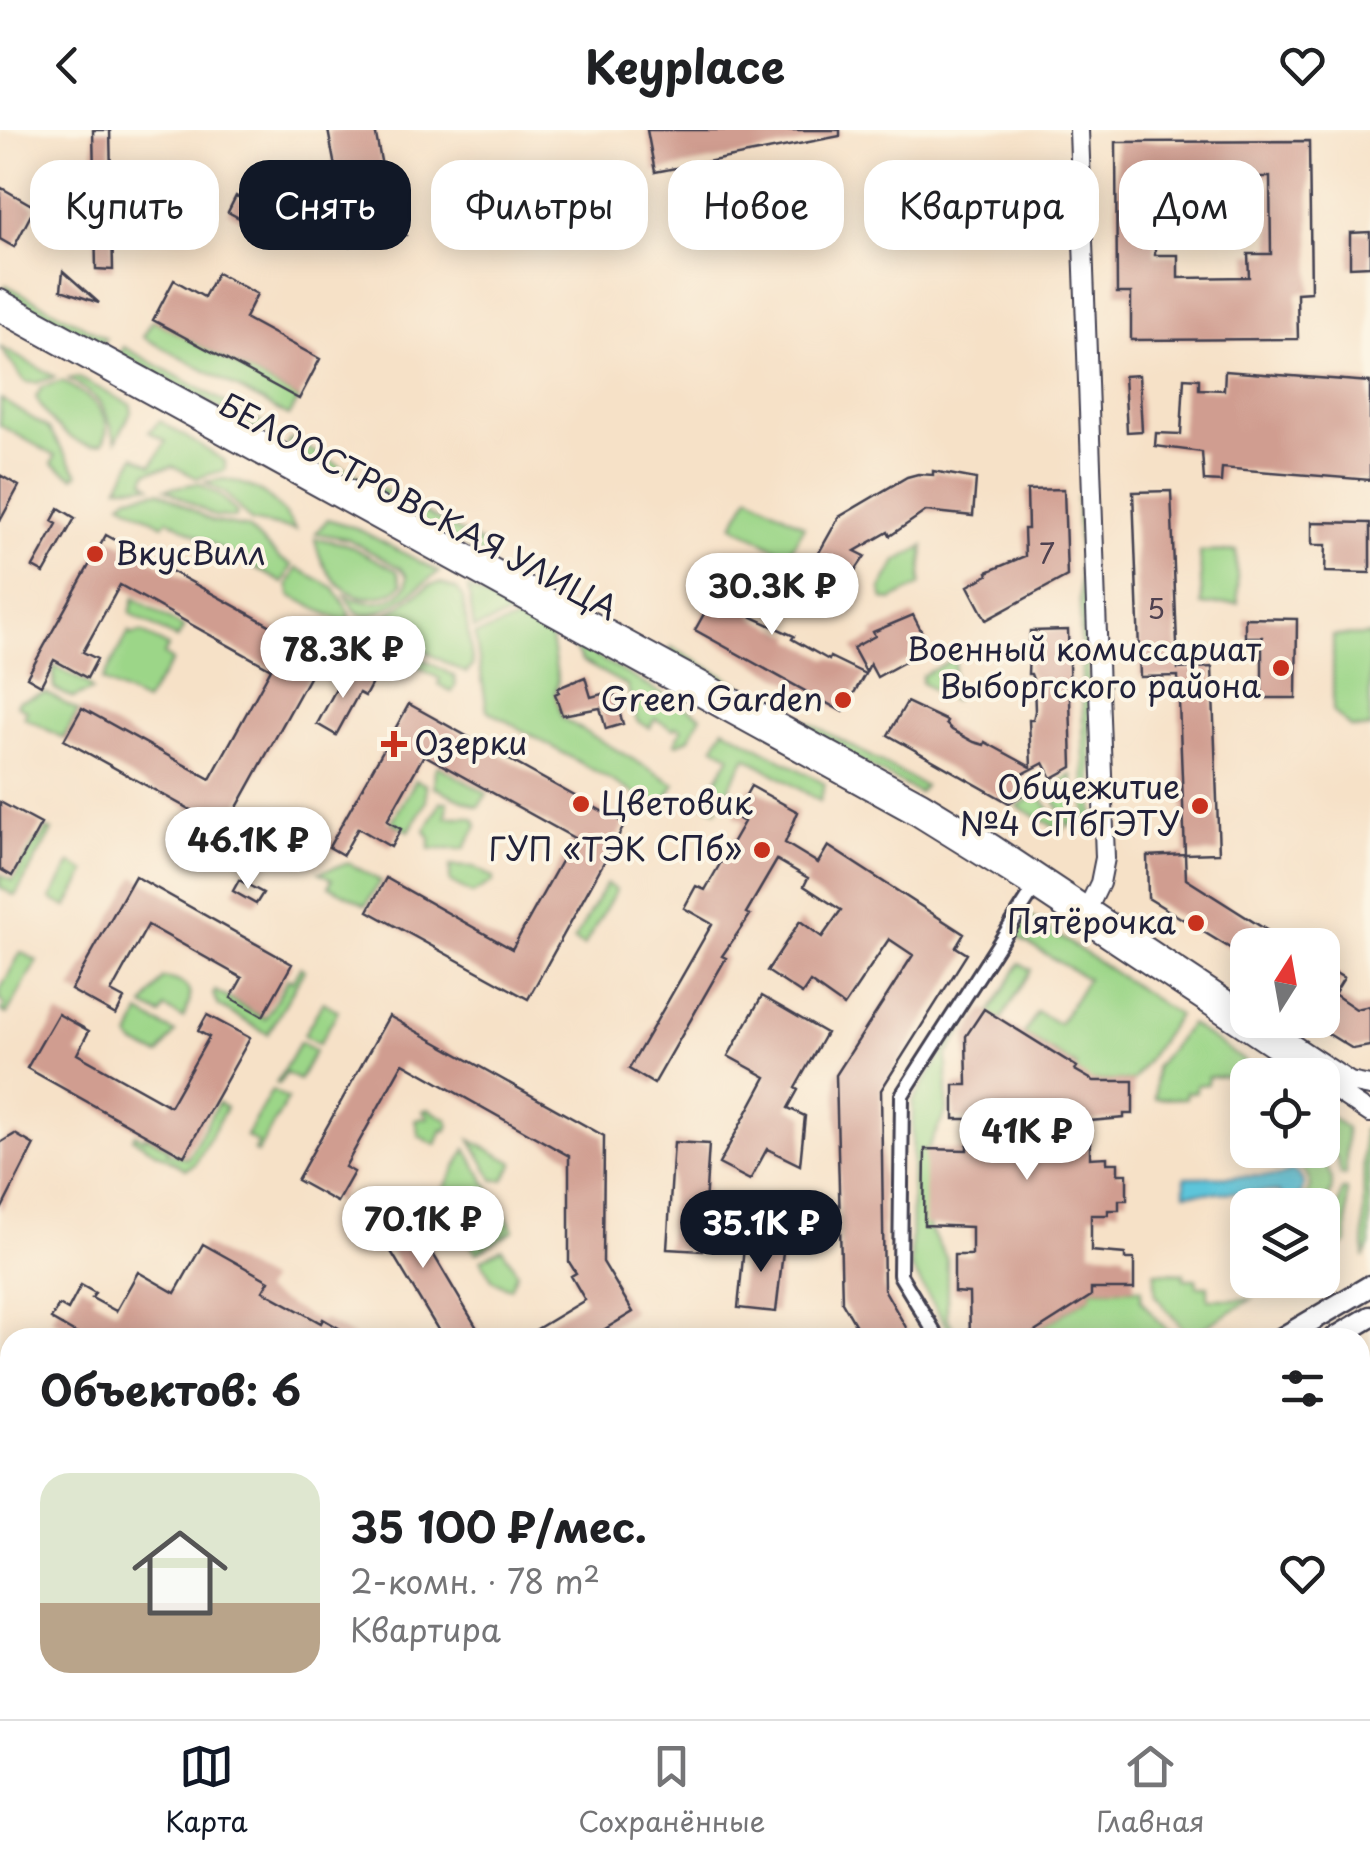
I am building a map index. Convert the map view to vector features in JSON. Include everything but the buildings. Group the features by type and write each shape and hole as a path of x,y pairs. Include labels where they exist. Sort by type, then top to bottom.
{"main road":[{"path":"1299,1328 1370,1286"}],"street":[{"path":"1080,130 1105,858 1100,883 1085,914"},
{"name":"БЕЛООСТРОВСКАЯ УЛИЦА","path":"0,299 922,801 1290,1058"},
{"name":"БЕЛООСТРОВСКАЯ УЛИЦА","path":"0,312 852,779 1230,1003"},
{"path":"932,1328 900,1274 902,1095 1034,889"},
{"path":"1283,1038 1350,1082 1370,1086"},
{"path":"1340,1092 1370,1113"}],"green space":[{"path":"6,285 106,338 102,345 3,291"},
{"path":"153,320 299,399 289,416 143,337"},
{"path":"0,347 55,377 25,382"},
{"path":"124,347 271,428 267,435 120,354"},
{"path":"77,377 131,405 116,441 100,404 69,379"},
{"path":"62,381 89,398 102,413 106,422 103,443 83,444 73,439 41,406 36,397 42,387"},
{"path":"1,399 48,428 78,474 74,477 52,464 55,456 0,425"},
{"path":"160,421 225,461 225,470 197,478 173,466 147,472 144,480 151,486 119,486 135,456 152,465 166,441 149,432"},
{"path":"291,439 493,550 488,558 286,447"},
{"path":"224,479 247,485 266,496 296,530 251,521 225,493 205,482"},
{"path":"198,483 222,497 237,513 235,518 214,516 166,489"},
{"path":"159,491 212,521 248,528 279,558 292,565 283,583 229,553 220,563 223,550 168,519 163,525 121,502 129,496"},
{"path":"750,495 804,526 788,555 733,525"},
{"path":"1077,497 1082,497 1094,829 1086,829"},
{"path":"328,519 356,528 439,572 388,608 360,614 344,594 360,601 386,601 407,585 407,576 400,568 348,539 316,533"},
{"path":"315,538 346,544 397,571 402,584 381,596 368,597 346,590 322,562"},
{"path":"924,546 920,585 892,600 883,599 881,589 897,561"},
{"path":"1236,551 1238,603 1202,605 1200,552"},
{"path":"297,568 334,588 350,614 346,623 291,596 288,585"},
{"path":"441,583 458,590 463,599 473,666 466,673 383,626 385,616 430,585"},
{"path":"468,588 515,613 474,629"},
{"path":"134,598 184,628 177,639 130,613"},
{"path":"523,618 550,633 558,682 555,693 562,718 675,784 664,802 655,805 487,710 475,635"},
{"path":"366,629 454,676 452,692 438,684 440,679 355,638"},
{"path":"129,632 141,632 168,647 164,655 172,661 145,702 102,681"},
{"path":"1370,635 1370,728 1351,728 1333,711 1333,636"},
{"path":"571,642 701,716 689,738 678,744 675,743 682,729 655,719 650,728 637,721 627,686 582,661"},
{"path":"671,647 924,786 919,793 669,657"},
{"path":"955,658 953,679 957,694 953,701 922,683 922,676"},
{"path":"54,666 92,690 73,698 54,689"},
{"path":"46,693 78,711 63,738 24,717 27,711 17,705"},
{"path":"724,728 825,784 820,801 746,757 716,810 703,803 730,756 714,746"},
{"path":"438,766 487,794 478,807 434,787"},
{"path":"1072,775 1073,825 1069,827 1048,789"},
{"path":"416,780 426,785 426,802 409,831 392,822"},
{"path":"1039,794 1064,829 1062,831 1017,806"},
{"path":"441,802 448,802 446,817 475,820 477,826 464,849 430,849 425,831"},
{"path":"47,829 52,831 15,896 0,887 0,874 13,881"},
{"path":"71,863 86,872 67,907 51,899"},
{"path":"349,863 380,881 366,905 329,886 332,879 319,872"},
{"path":"450,866 474,867 493,878 493,882 472,894 450,882"},
{"path":"606,884 616,890 584,946 574,941"},
{"path":"1029,916 1178,1015 1133,1081 1089,1081 1075,1070 1077,1066 1024,1034 1037,1012 1059,1024 1087,979 1016,936"},
{"path":"21,952 37,961 7,1014 1,1011 5,1004 0,1001 0,990"},
{"path":"1020,963 1031,970 1001,1020 990,1013"},
{"path":"300,967 304,970 268,1034 219,1006 213,994 215,991 265,1019 288,979 292,981"},
{"path":"163,978 180,982 188,990 189,1002 183,1018 165,1008 161,1015 144,1006"},
{"path":"982,990 986,993 947,1056 947,1110 929,1146 929,1228 947,1259 947,1318 953,1328 948,1328 911,1267 913,1101"},
{"path":"323,1002 338,1011 319,1044 304,1035"},
{"path":"140,1013 175,1033 159,1055 134,1044 130,1038"},
{"path":"1190,1024 1240,1058 1230,1058 1230,1076 1208,1077 1207,1084 1196,1085 1196,1092 1186,1092 1186,1098 1155,1099 1155,1068"},
{"path":"300,1042 315,1051 299,1080 286,1073 276,1083"},
{"path":"272,1090 288,1099 257,1153 254,1151 258,1143 246,1136"},
{"path":"218,1103 226,1108 195,1164 186,1169 133,1139 135,1134 144,1139 146,1136 168,1148 167,1152 187,1159"},
{"path":"428,1109 448,1120 449,1125 446,1131 442,1129 436,1145 419,1136 415,1120 428,1117 423,1111"},
{"path":"1340,1124 1346,1128 1346,1175 1341,1175"},
{"path":"1368,1128 1370,1245 1364,1258 1363,1130"},
{"path":"471,1140 514,1163 504,1180 494,1180"},
{"path":"466,1149 494,1196 456,1219 441,1194"},
{"path":"1301,1168 1327,1168 1331,1188 1309,1188"},
{"path":"1342,1190 1347,1190 1347,1243 1340,1247"},
{"path":"499,1204 514,1230 476,1253 461,1227"},
{"path":"502,1248 517,1272 510,1288 493,1281 481,1260"},
{"path":"1155,1272 1184,1273 1184,1279 1196,1279 1197,1286 1208,1286 1208,1299 1252,1299 1203,1328 1182,1328 1155,1295"},
{"path":"1091,1289 1141,1289 1141,1301 1165,1328 1041,1328 1091,1296"}],"water":[{"path":"1292,1171 1299,1175 1303,1188 1230,1188 1230,1193 1185,1193 1185,1177 1279,1176"}],"place":[{"name":"ВкусВилл","path":"95,554"},
{"name":"Военный комиссариат Выборгского района","path":"1281,668"},
{"name":"Green Garden","path":"843,700"},
{"name":"Озерки","path":"394,744"},
{"name":"Цветовик","path":"581,804"},
{"name":"Общежитие №4 СПбГЭТУ","path":"1200,806"},
{"name":"ГУП «ТЭК СПб»","path":"762,850"},
{"name":"Пятёрочка","path":"1196,923"}]}
